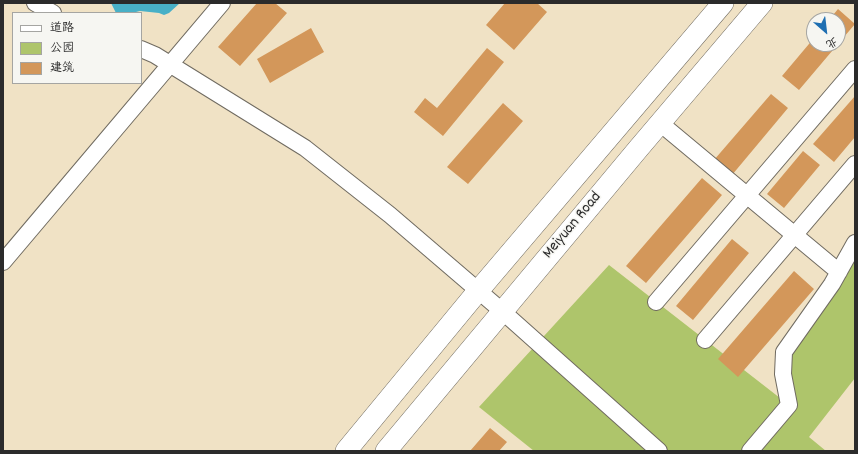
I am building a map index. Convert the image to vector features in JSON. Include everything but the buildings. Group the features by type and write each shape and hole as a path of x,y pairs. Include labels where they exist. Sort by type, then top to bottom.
{"main road":[{"name":"Meiyuan Road","path":"346,451 478,291 723,3"},
{"name":"Meiyuan Road","path":"386,451 762,3"}],"street":[{"path":"35,3 51,12"},
{"path":"3,262 222,3"},
{"path":"142,49 171,64 305,148 390,215 502,311 659,451"},
{"path":"656,302 855,69"},
{"path":"660,123 839,272"},
{"path":"705,340 855,164"},
{"path":"750,451 789,405 783,374 784,352 832,284 855,243"}],"green space":[{"path":"855,243 855,378 809,437 826,451 534,451 479,407 609,265 789,405 784,352"}],"water":[{"path":"111,3 180,3 169,13 164,15 140,11 116,12"}]}
